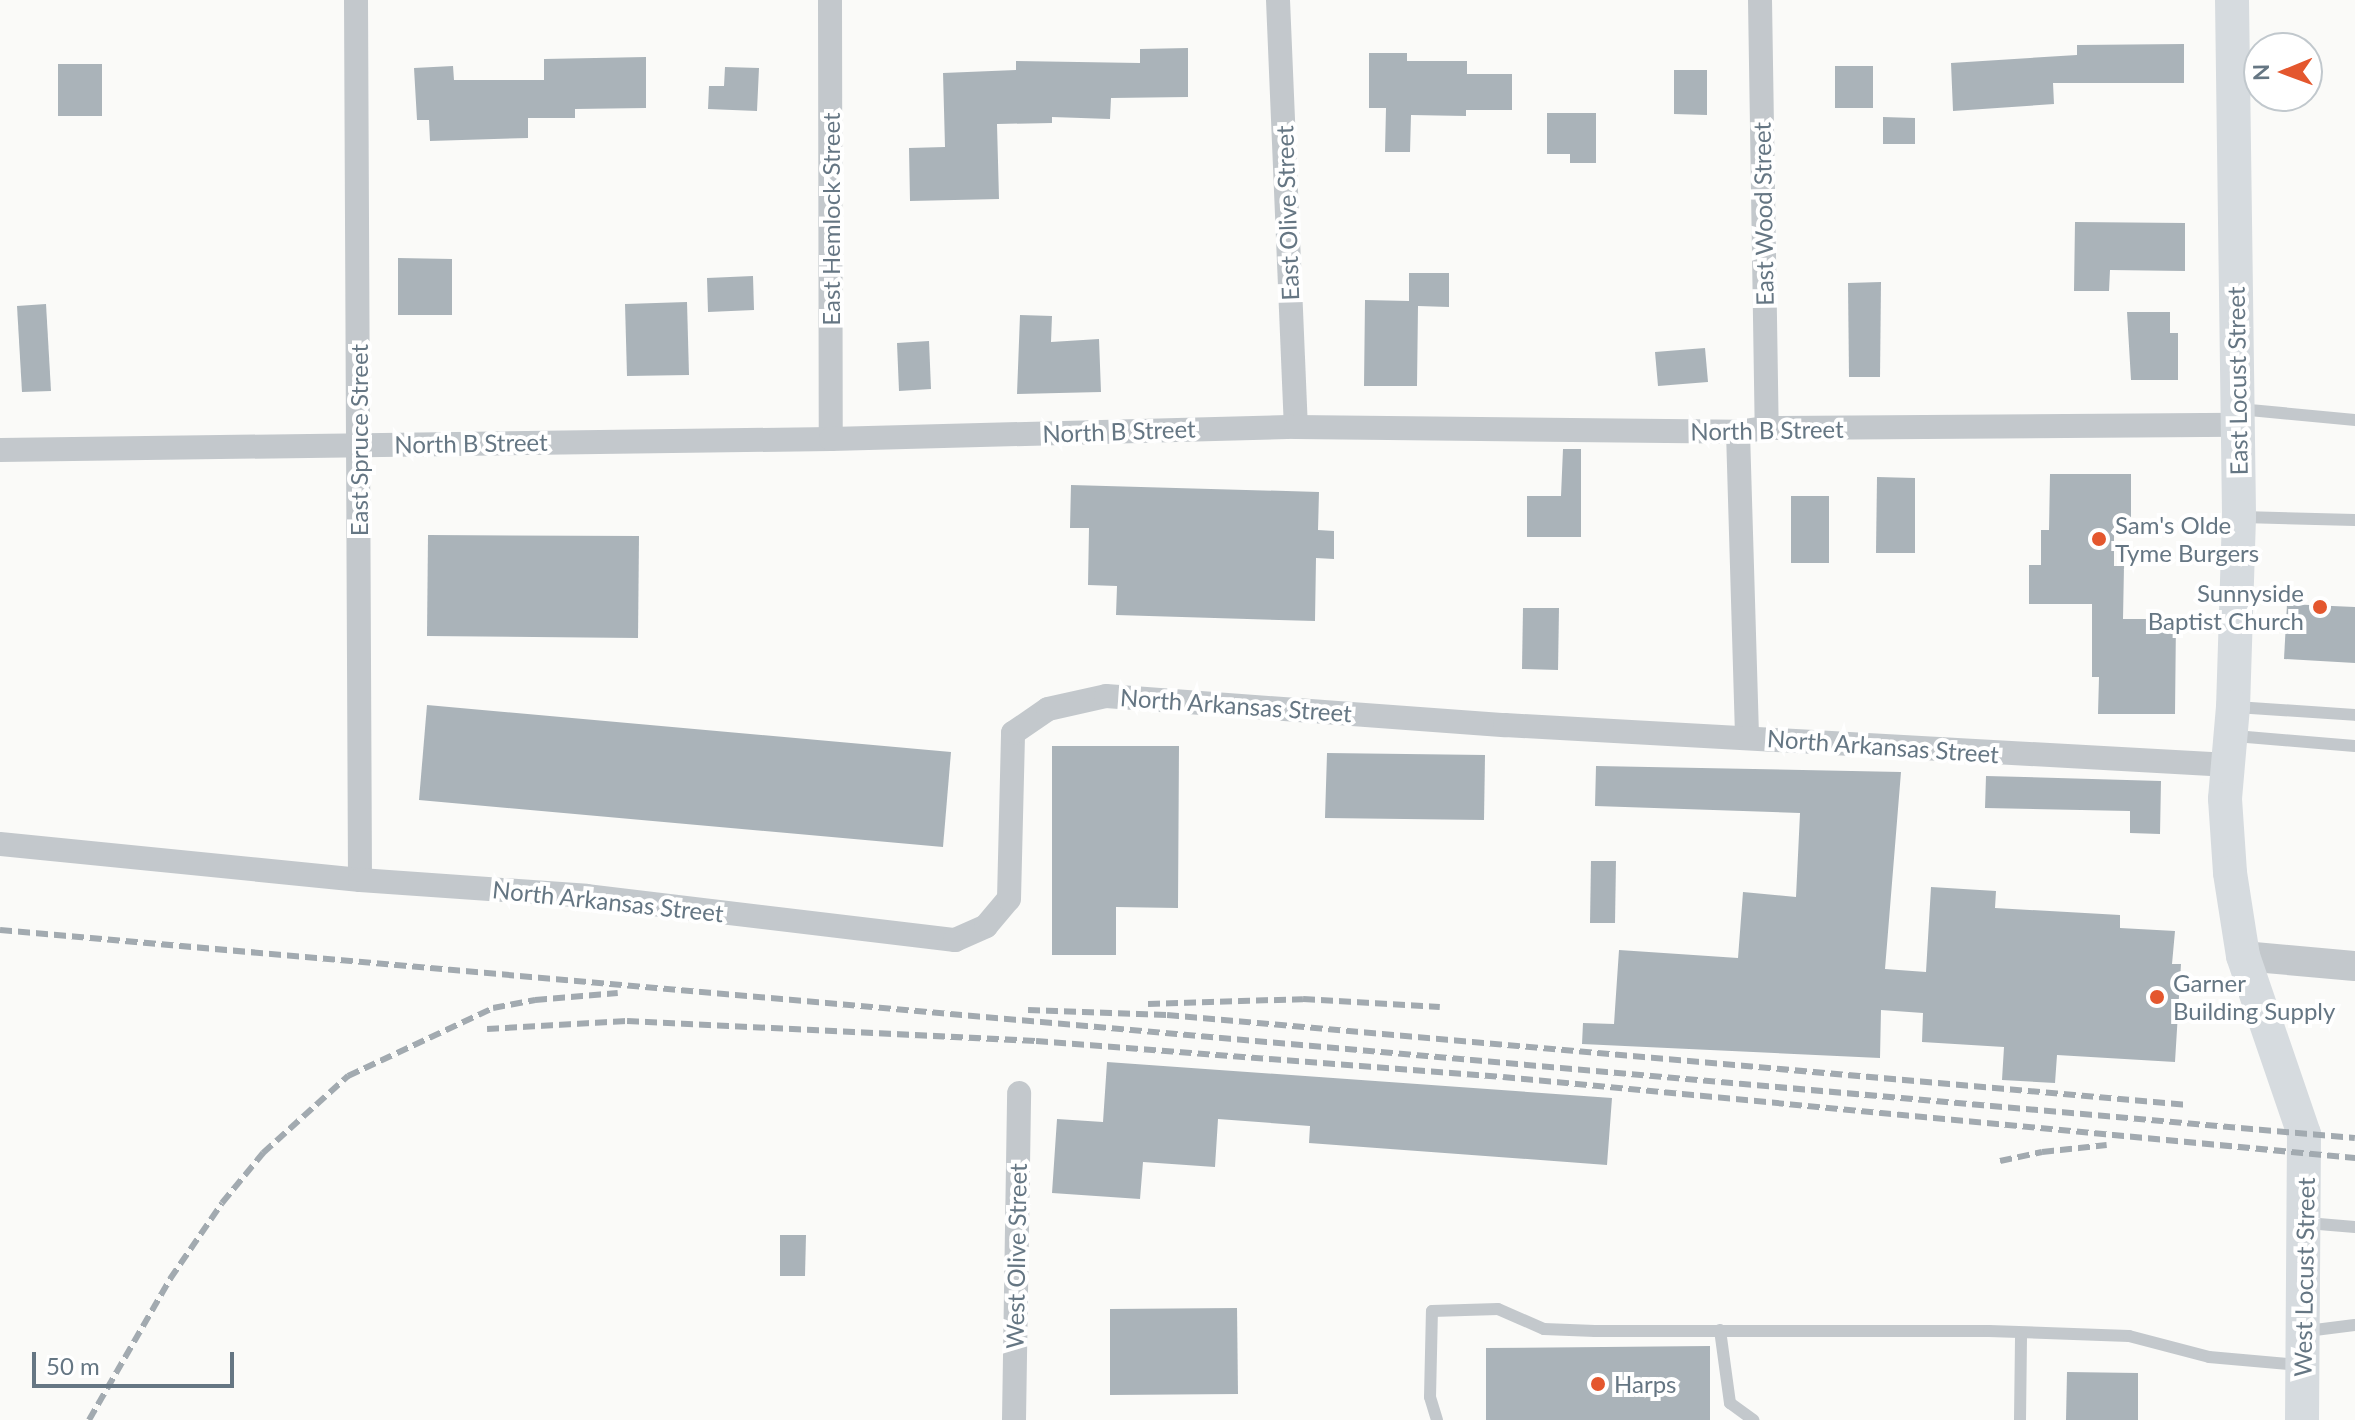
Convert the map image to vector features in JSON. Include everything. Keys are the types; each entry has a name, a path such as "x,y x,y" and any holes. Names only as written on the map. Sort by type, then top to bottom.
{"main road":[{"name":"East Locust Street","path":"2232,0 2239,517 2231,736 2225,799 2230,873 2243,956 2304,1134"},
{"name":"West Locust Street","path":"2302,1420 2304,1134"}],"street":[{"name":"East Spruce Street","path":"356,0 360,880"},
{"name":"East Hemlock Street","path":"830,0 831,439"},
{"name":"East Olive Street","path":"1278,0 1296,427"},
{"name":"East Wood Street","path":"1760,0 1767,428"},
{"name":"North B Street","path":"0,450 831,439 1296,427 1738,432 1767,428 2238,417"},
{"path":"1738,432 1747,737"},
{"name":"North Arkansas Street","path":"0,844 360,880 586,896 955,940 986,926 1009,899 1013,733 1048,709 1106,696 1505,725 1747,737 1991,754 2231,736"},
{"path":"2243,956 2355,966"},
{"name":"West Olive Street","path":"1014,1420 1019,1093"}],"lane":[{"path":"2238,417 2355,420"},
{"path":"2239,517 2355,520"},
{"path":"2231,736 2355,715"},
{"path":"2231,736 2355,746"},
{"path":"2304,1223 2355,1227"},
{"path":"1437,1420 1430,1397 1432,1311 1498,1309 1544,1329 1595,1331 2129,1336 2209,1357 2303,1365"},
{"path":"2304,1331 2355,1325"},
{"path":"1720,1330 1730,1403 1753,1420"},
{"path":"2020,1420 2021,1334"}],"building":[{"path":"2184,44 2184,83 2053,83 2054,104 1953,111 1951,63 2077,55 2077,45"},
{"path":"1188,48 1188,97 1111,98 1110,119 1052,117 1052,123 997,124 999,199 910,201 909,148 945,147 943,73 1016,70 1016,61 1140,63 1140,49"},
{"path":"1369,53 1407,53 1407,61 1467,61 1467,74 1512,74 1512,110 1466,110 1466,116 1411,115 1410,152 1385,152 1386,108 1369,108"},
{"path":"646,57 646,108 575,109 575,118 528,118 528,138 430,141 429,120 417,120 414,68 453,66 454,80 544,80 544,59"},
{"path":"58,64 102,64 102,116 58,116"},
{"path":"1835,66 1873,66 1873,108 1835,108"},
{"path":"725,67 759,68 757,111 708,109 709,86 724,86"},
{"path":"1674,70 1707,70 1707,115 1674,114"},
{"path":"1547,113 1596,113 1596,163 1570,163 1570,154 1547,154"},
{"path":"1883,117 1915,118 1915,144 1883,144"},
{"path":"2075,222 2185,223 2185,271 2110,270 2109,291 2074,291"},
{"path":"398,258 452,259 452,315 398,315"},
{"path":"1409,273 1449,273 1449,307 1418,306 1417,386 1364,386 1365,300 1409,301"},
{"path":"753,276 754,310 708,312 707,278"},
{"path":"1881,282 1880,377 1849,377 1848,283"},
{"path":"687,302 689,375 627,376 625,304"},
{"path":"46,304 51,391 22,392 17,306"},
{"path":"2127,312 2170,312 2170,333 2178,333 2178,380 2131,380"},
{"path":"1020,315 1052,316 1051,342 1099,339 1101,392 1017,394"},
{"path":"929,341 931,389 899,391 897,343"},
{"path":"1705,348 1708,382 1658,386 1655,352"},
{"path":"1563,449 1581,449 1581,537 1527,537 1527,496 1561,496"},
{"path":"2050,474 2131,474 2131,525 2114,525 2114,566 2124,566 2123,619 2176,619 2175,714 2098,714 2099,677 2092,677 2092,604 2029,604 2029,565 2041,565 2041,530 2049,530"},
{"path":"1877,477 1915,478 1915,553 1876,553"},
{"path":"1071,485 1319,492 1318,530 1334,531 1334,559 1316,558 1315,621 1116,615 1117,586 1088,585 1089,528 1070,528"},
{"path":"1791,496 1829,496 1829,563 1791,563"},
{"path":"428,535 639,536 638,638 427,636"},
{"path":"2287,604 2355,607 2355,663 2284,659"},
{"path":"1523,608 1559,608 1558,670 1522,669"},
{"path":"427,705 951,752 943,847 419,800"},
{"path":"1052,746 1179,746 1178,908 1116,907 1116,955 1052,955"},
{"path":"1327,753 1485,755 1484,820 1325,818"},
{"path":"1596,766 1901,772 1885,969 1926,972 1931,887 1996,891 1995,908 2120,915 2120,928 2175,931 2172,964 2181,964 2175,1062 2057,1055 2055,1083 2002,1080 2004,1047 1922,1042 1923,1013 1881,1010 1880,1058 1582,1044 1583,1023 1614,1024 1619,950 1738,958 1743,892 1796,897 1800,813 1595,806"},
{"path":"1986,776 2161,781 2160,834 2130,833 2130,811 1985,808"},
{"path":"1591,861 1616,861 1615,923 1590,923"},
{"path":"1107,1062 1612,1098 1607,1165 1309,1143 1310,1126 1218,1119 1215,1167 1143,1162 1140,1199 1052,1193 1057,1119 1103,1122"},
{"path":"780,1235 806,1235 805,1276 780,1276"},
{"path":"1237,1308 1238,1394 1110,1395 1110,1309"},
{"name":"Harps","path":"1710,1346 1710,1420 1486,1420 1486,1348"},
{"path":"2067,1372 2138,1373 2138,1420 2066,1420"}],"railway":[{"path":"0,930 2355,1138"},
{"path":"89,1420 170,1279 222,1203 263,1153 348,1076 493,1008 535,1000 618,993"},
{"path":"1148,1004 1303,999 1440,1007"},
{"path":"1028,1010 1167,1015 2188,1105"},
{"path":"487,1029 627,1021 1036,1041 1503,1077 2355,1158"},
{"path":"2000,1161 2042,1152 2107,1145"}],"place":[{"name":"Sam's Olde Tyme Burgers","path":"2099,539"},
{"name":"Sunnyside Baptist Church","path":"2320,607"},
{"name":"Garner Building Supply","path":"2157,997"},
{"name":"Harps","path":"1598,1384"}]}
